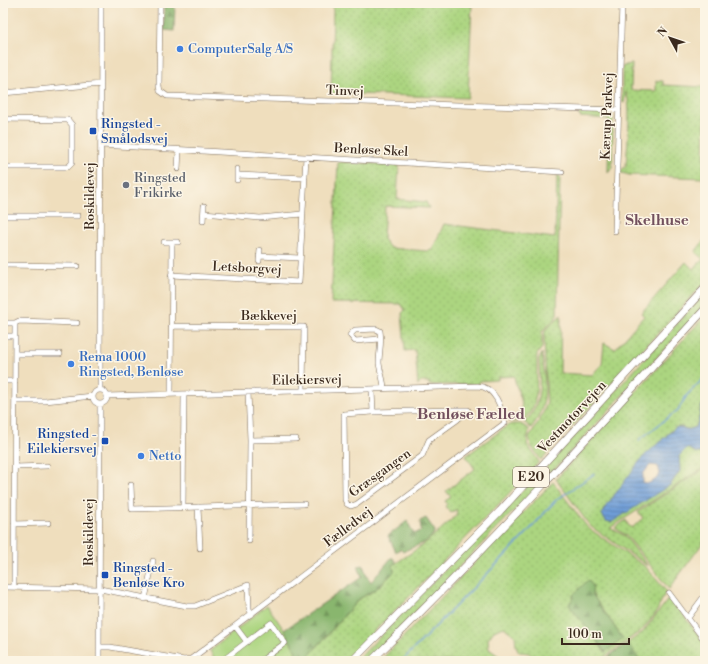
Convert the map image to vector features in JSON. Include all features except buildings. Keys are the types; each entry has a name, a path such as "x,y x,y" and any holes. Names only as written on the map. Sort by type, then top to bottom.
{"highway":[{"name":"Vestmotorvejen","path":"351,661 517,493 705,288"},
{"name":"Vestmotorvejen","path":"371,661 416,617 594,432 705,309"},
{"path":"378,661 406,632 416,617"}],"street":[{"name":"Roskildevej","path":"100,389 102,3"},
{"name":"Tinvej","path":"160,3 159,86 160,91 167,96 619,110"},
{"name":"Kærup Parkvej","path":"615,231 622,3"},
{"path":"3,93 101,84"},
{"path":"3,119 68,120 72,125 72,163 68,167 3,167"},
{"name":"Benløse Skel","path":"101,145 562,172"},
{"path":"178,169 179,150"},
{"name":"Letsborgvej","path":"171,275 299,282 306,157"},
{"path":"237,175 304,178"},
{"path":"203,221 204,206"},
{"path":"204,214 260,218 302,214"},
{"path":"3,216 78,216"},
{"path":"164,242 178,242"},
{"path":"171,394 172,242"},
{"name":"Letsborgvej","path":"259,256 300,258"},
{"path":"3,265 77,266"},
{"path":"3,323 77,323"},
{"path":"14,587 15,323"},
{"name":"Bækkevej","path":"171,326 304,327 304,390"},
{"path":"380,339 354,341 350,335 355,330 376,329 380,332 380,339 379,364 384,389"},
{"path":"3,336 15,336"},
{"path":"15,354 60,354"},
{"path":"3,381 15,381"},
{"name":"Eilekiersvej","path":"107,396 484,386 494,394 498,403"},
{"path":"100,389 105,391 107,396 105,402 100,404 94,401 93,396 95,391 100,389"},
{"path":"372,390 373,412"},
{"path":"248,392 250,440 249,541"},
{"path":"183,507 184,394"},
{"path":"15,401 45,401 93,396"},
{"name":"Fælledvej","path":"187,661 501,428 505,423 498,403"},
{"name":"Roskildevej","path":"99,661 100,404"},
{"path":"453,410 456,420"},
{"name":"Græsgangen","path":"453,410 468,410 429,440 422,456 357,504 351,506 346,504 344,414 453,410"},
{"path":"250,440 296,439"},
{"path":"15,467 47,466"},
{"path":"131,485 132,509 304,504"},
{"path":"198,507 200,548"},
{"path":"14,524 48,523"},
{"path":"145,599 153,561"},
{"path":"3,587 100,589 145,599 195,606 248,585 249,609 252,614"},
{"path":"669,593 705,641"},
{"path":"688,618 705,595"},
{"path":"222,661 271,624 285,642 261,661"},
{"path":"235,626 247,642"},
{"path":"99,647 110,647 187,661"}],"green space":[{"path":"164,3 175,3 174,31 164,30"},
{"path":"331,3 472,3 468,98 331,93 333,10"},
{"path":"632,64 631,90 656,91 656,81 663,81 663,85 705,87 704,178 629,175 619,172 626,166 629,128 629,107 626,92 624,103 622,102 622,67"},
{"path":"580,112 606,112 613,117 612,167 608,172 609,120 580,117 580,115 578,115"},
{"path":"338,163 399,165 397,199 426,202 429,208 385,206 383,239 390,248 427,251 432,250 444,224 555,238 557,176 560,176 557,314 555,319 542,331 542,348 537,354 535,399 533,408 529,415 518,421 508,421 516,416 522,407 522,402 514,376 498,377 498,380 480,381 479,384 429,385 429,382 420,382 418,386 415,350 405,351 402,313 405,310 401,304 331,303"},
{"path":"705,239 705,282 541,460 531,446 529,437 542,416 547,402 544,339 545,330 561,315 560,373 592,375 602,364 604,343 615,349 644,316 641,313 686,262 693,269 703,259 695,252"},
{"path":"705,293 705,305 551,473 546,467"},
{"path":"705,316 705,401 702,404 698,422 691,429 678,427 669,433 639,464 604,509 602,514 670,485 680,471 679,456 687,448 697,453 705,453 705,466 699,471 610,528 625,536 648,566 590,526 556,479"},
{"path":"542,353 545,383 544,401 537,419 531,428 524,422 534,410 537,402 540,377 539,360"},
{"path":"521,424 529,429 527,444 539,462 411,595 344,661 300,661 306,659 359,599 376,589 394,572 393,565 423,545 456,516 457,509 451,513 445,506 447,504 445,501 451,497 446,491 475,469 466,456 507,426"},
{"path":"705,468 705,540 669,589 627,536 615,528 626,520 628,525 632,528 643,518 638,512"},
{"path":"544,469 549,475 367,661 356,661"},
{"path":"553,482 588,528 646,567 666,591 656,613 643,629 599,661 536,661 529,653 519,652 516,646 515,636 504,627 494,631 488,639 489,649 499,656 500,661 380,661","holes":["588,580 592,594 623,639 569,605 574,598 573,595"]},
{"path":"426,518 435,531 432,536 425,542 403,552 400,549 396,552 388,536 407,521 414,534 421,531 420,521"},
{"path":"392,557 396,562 393,565 394,572 376,589 359,599 306,659 300,661 297,658 294,661 285,661 296,652 284,630 362,577 358,566 363,565 371,582"},
{"path":"588,580 593,586 592,594 623,639 605,652 569,605 573,595"},
{"path":"670,597 705,644 705,661 602,661 643,632"},
{"path":"267,605 284,630 296,652 285,661 216,661 210,651"},
{"path":"628,643 640,661 612,661 609,656"}],"water":[{"path":"705,401 705,453 697,453 687,448 679,456 680,471 670,485 612,522 605,521 602,514 604,509 642,458 675,428 679,427 691,429 695,427 699,420","holes":["650,465 658,466 660,474 655,480 647,484 643,483 643,474"]}],"waterway":[{"path":"639,440 678,410 687,395 705,377"},
{"path":"402,661 526,534 555,501 594,474"}],"place":[{"name":"ComputerSalg A/S","path":"180,49"},
{"name":"Ringsted - Smålodsvej","path":"93,131"},
{"name":"Ringsted Frikirke","path":"126,185"},
{"name":"Rema 1000 Ringsted, Benløse","path":"71,364"},
{"name":"Ringsted - Eilekiersvej","path":"105,441"},
{"name":"Netto","path":"141,456"},
{"name":"Ringsted - Benløse Kro","path":"105,575"}],"district":[{"name":"Skelhuse","path":"657,220"},
{"name":"Benløse Fælled","path":"471,414"}]}
